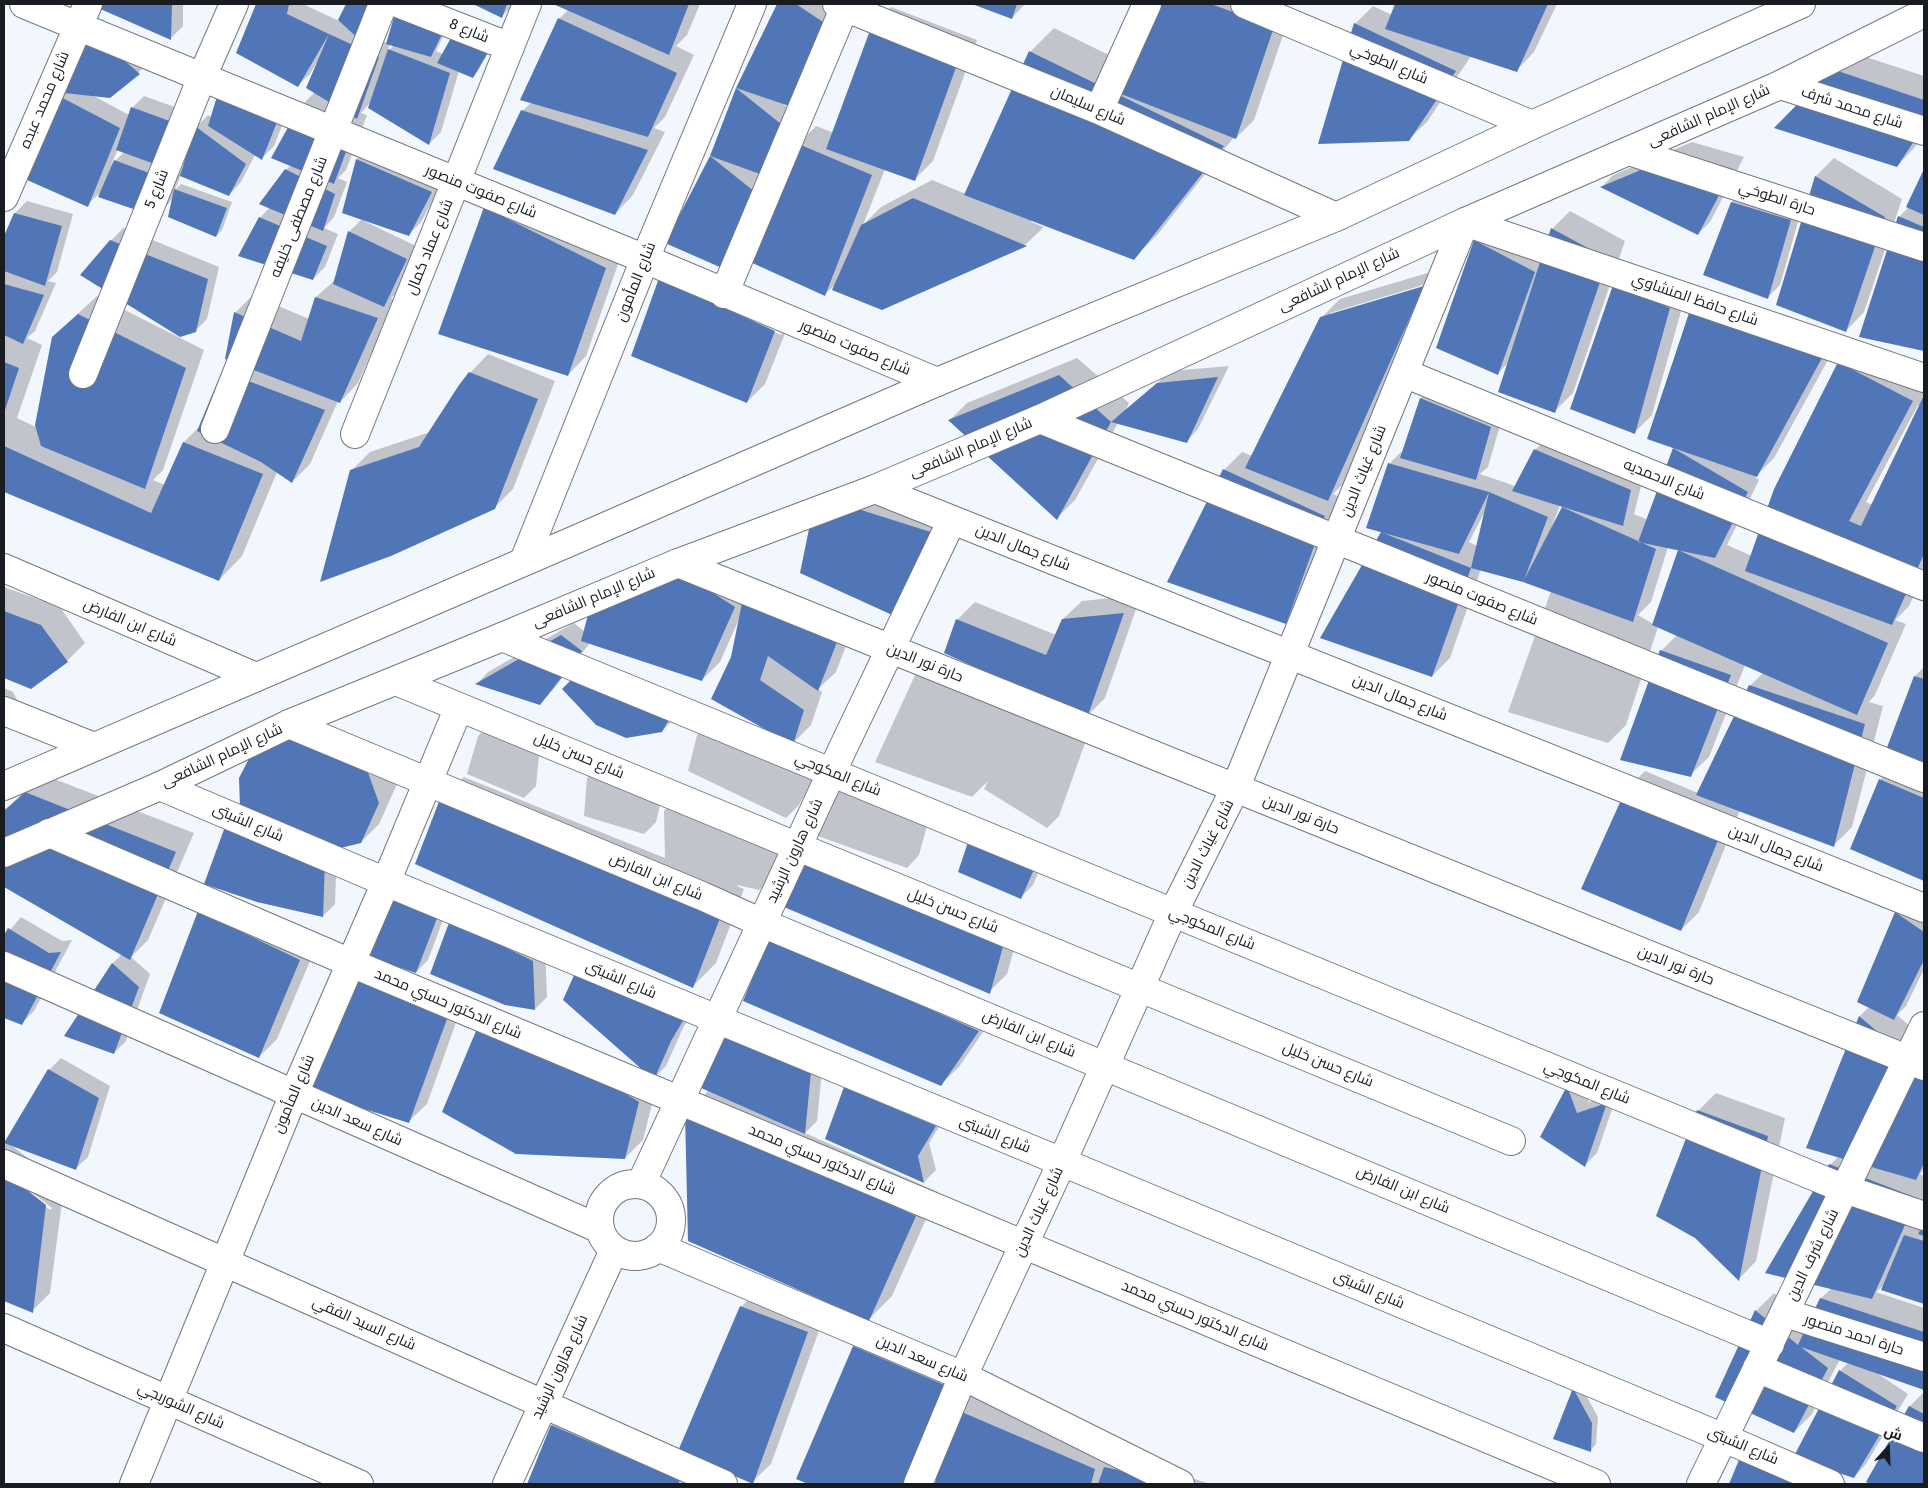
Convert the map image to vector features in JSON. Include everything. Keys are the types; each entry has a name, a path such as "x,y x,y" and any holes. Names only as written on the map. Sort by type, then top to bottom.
{"street":[{"name":"شارع صفوت منصور","path":"24,4 83,14 202,77 645,259 936,382"},
{"name":"شارع 5","path":"83,374 202,77 234,4"},
{"name":"شارع مصطفى خليفه","path":"214,430 384,4"},
{"name":"شارع 8","path":"400,4 510,47"},
{"name":"شارع عماد كمال","path":"355,434 527,4"},
{"name":"شارع المأمون","path":"524,561 645,259 752,4"},
{"path":"1098,110 1147,4"},
{"name":"شارع الطوخي","path":"1245,4 1532,125"},
{"path":"4,786 936,382 1336,216 1801,4"},
{"path":"724,294 843,5"},
{"name":"شارع سليمان","path":"843,5 1098,110 1336,216"},
{"name":"شارع الإمام الشافعى","path":"4,853 160,786 289,724 678,563 875,489 1040,419 1465,222 1780,85 1924,13"},
{"name":"شارع محمد عبده","path":"4,197 83,14"},
{"name":"شارع محمد شرف","path":"1780,85 1924,131"},
{"name":"حارة الطوخي","path":"1629,151 1924,247"},
{"name":"شارع غياث الدين","path":"918,1484 963,1376 1062,1162 1173,913 1235,789 1465,222"},
{"name":"شارع حافظ المنشاوي","path":"1465,222 1924,378"},
{"name":"شارع الاحمديه","path":"1404,373 1924,586"},
{"name":"شارع صفوت منصور","path":"1040,419 1924,778"},
{"name":"شارع جمال الدين","path":"875,489 1924,908"},
{"name":"شارع هارون الرشيد","path":"641,1184 832,772 952,520"},
{"name":"حارة نور الدين","path":"678,563 1916,1063"},
{"name":"شارع ابن الفارض","path":"4,568 256,677"},
{"name":"شارع المكوجي","path":"502,637 1845,1189 1924,1216"},
{"name":"شارع حسن خليل","path":"396,681 1511,1141"},
{"name":"شارع المأمون","path":"134,1484 294,1094 386,882 459,706"},
{"path":"4,711 94,747"},
{"name":"شارع ابن الفارض","path":"289,724 1770,1344"},
{"name":"شارع الشبتى","path":"160,786 717,1020 1724,1438 1830,1484"},
{"name":"شارع الدكتور حسني محمد","path":"49,833 351,963 1596,1484"},
{"name":"شارع سعد الدين","path":"4,966 294,1094 607,1239"},
{"name":"شارع شرف الدين","path":"1701,1484 1845,1189 1916,1063 1924,1026"},
{"name":"شارع السيد الفقي","path":"4,1164 723,1484"},
{"path":"641,1184 654,1190 665,1200 670,1213 671,1228 665,1241 658,1247 641,1256 627,1255 607,1239 599,1215 604,1201 614,1191 626,1185 641,1184"},
{"name":"شارع هارون الرشيد","path":"507,1484 542,1404 607,1239"},
{"name":"شارع سعد الدين","path":"658,1247 963,1376 1180,1484"},
{"name":"حارة احمد منصور","path":"1785,1313 1924,1357"},
{"name":"شارع الشوربجي","path":"4,1328 359,1484"},
{"path":"1758,1368 1924,1438"}],"building":[{"path":"89,4 172,4 171,40"},
{"path":"256,4 289,4 287,14 329,34 298,87 236,53"},
{"path":"346,4 374,4 363,43 338,20"},
{"path":"473,4 507,4 502,18"},
{"path":"553,4 689,4 669,55"},
{"path":"777,4 796,4 826,24 801,110 736,88"},
{"path":"972,4 1017,4 1012,19"},
{"path":"1153,4 1211,4 1274,27 1236,139 1116,92"},
{"path":"1395,4 1548,4 1517,72 1385,29"},
{"path":"396,10 444,30 431,57 386,44"},
{"path":"558,18 677,73 648,137 520,100"},
{"path":"1354,23 1456,71 1409,141 1318,144"},
{"path":"872,25 959,59 915,181 826,149"},
{"path":"457,27 491,47 473,78 437,63"},
{"path":"89,30 140,74 110,98 64,93"},
{"path":"329,34 379,57 357,119 306,88"},
{"path":"388,49 450,73 429,145 368,108"},
{"path":"1029,51 1224,146 1134,260 964,195"},
{"path":"1832,69 1924,100 1924,126 1897,167 1774,128"},
{"path":"736,88 781,124 760,174 710,156"},
{"path":"218,93 279,117 262,160 208,126"},
{"path":"55,94 120,128 88,207 18,176"},
{"path":"301,104 355,128 334,184 271,158"},
{"path":"131,107 189,128 174,171 116,150"},
{"path":"521,110 648,150 615,215 493,169"},
{"path":"195,126 246,164 229,196 180,176"},
{"path":"796,143 872,175 825,296 748,261"},
{"path":"1679,154 1733,169 1698,235 1600,187"},
{"path":"710,156 755,192 722,268 665,243"},
{"path":"356,159 432,192 409,236 342,213"},
{"path":"114,160 171,181 157,217 98,197"},
{"path":"285,169 335,194 323,231 259,204"},
{"path":"1924,169 1924,215 1906,207"},
{"path":"1815,176 1885,217 1846,332 1776,305"},
{"path":"174,189 227,208 216,237 168,217"},
{"path":"913,198 1027,246 882,310 832,290 861,225"},
{"path":"1731,202 1791,220 1768,299 1703,275"},
{"path":"484,207 606,268 568,376 438,334"},
{"path":"14,213 62,226 45,286 4,271 4,236"},
{"path":"1898,216 1924,227 1924,351 1859,337"},
{"path":"259,217 327,246 313,280 238,256"},
{"path":"1551,228 1608,259 1555,413 1498,392"},
{"path":"348,231 407,259 384,307 333,284"},
{"path":"110,240 208,279 196,332 180,337 80,275"},
{"path":"1474,240 1535,272 1498,375 1436,348"},
{"path":"659,278 775,331 747,403 631,356"},
{"path":"4,284 44,295 23,344 4,335"},
{"path":"1613,285 1670,308 1635,434 1570,409"},
{"path":"1424,286 1328,501 1245,468 1320,317"},
{"path":"315,297 378,318 340,403 225,359 234,312 301,341"},
{"path":"1689,313 1822,358 1757,477 1647,439"},
{"path":"78,314 186,368 145,489 41,446 35,425 52,337"},
{"path":"4,362 19,368 4,413"},
{"path":"1838,362 1913,401 1849,521 1861,526 1924,395 1924,554 1892,625 1745,571 1774,489"},
{"path":"222,371 325,410 292,483 261,462 197,431"},
{"path":"469,372 538,399 495,509 391,556 320,582 350,470 419,447"},
{"path":"1059,375 1111,422 1057,520 948,420"},
{"path":"1218,377 1187,443 1111,422 1157,383"},
{"path":"1420,398 1491,427 1476,480 1400,458"},
{"path":"183,442 263,474 219,581 4,492 4,446 151,513"},
{"path":"1673,448 1748,492 1715,558 1638,542"},
{"path":"1534,449 1631,490 1623,526 1512,491"},
{"path":"1388,463 1489,492 1459,554 1366,528"},
{"path":"1223,469 1325,516 1286,624 1167,582"},
{"path":"1489,492 1548,517 1524,580 1562,507 1656,549 1633,622 1523,582 1471,568"},
{"path":"858,509 937,534 901,619 800,573 809,529"},
{"path":"1381,532 1471,568 1432,677 1320,638"},
{"path":"1678,550 1888,643 1857,715 1652,625"},
{"path":"680,572 735,607 702,681 581,641 589,611"},
{"path":"743,598 839,637 818,691 768,656 760,680 804,710 793,745 711,699 731,657"},
{"path":"4,611 41,625 68,662 31,689 4,678"},
{"path":"1124,613 1087,718 944,653 956,619 1046,655 1062,619"},
{"path":"561,635 582,651 540,705 475,684"},
{"path":"1660,650 1731,675 1691,777 1620,760"},
{"path":"577,674 671,716 662,732 626,738 596,725 562,689"},
{"path":"1914,676 1924,679 1924,764 1886,750"},
{"path":"1749,685 1865,724 1834,847 1696,795"},
{"path":"285,735 366,767 379,803 361,843 328,851 240,807 239,778 254,749"},
{"path":"1879,779 1924,798 1924,881 1850,849"},
{"path":"1626,789 1723,828 1681,931 1581,889"},
{"path":"25,792 176,852 130,960 4,887 4,811"},
{"path":"440,799 722,913 693,988 415,864"},
{"path":"226,824 325,862 323,917 257,902 204,884"},
{"path":"969,839 1035,867 1021,899 958,872"},
{"path":"805,859 1004,943 990,994 784,907"},
{"path":"388,893 439,913 416,973 363,955"},
{"path":"198,911 300,960 259,1058 159,1013"},
{"path":"1895,912 1924,932 1924,960 1894,1020 1857,1002"},
{"path":"450,920 533,961 535,1010 505,1005 430,974"},
{"path":"8,928 49,953 61,952 22,1025 4,1018 4,935"},
{"path":"769,938 979,1031 941,1086 743,1001"},
{"path":"112,963 139,987 114,1054 64,1036"},
{"path":"575,973 687,1014 671,1041 654,1080 563,1000"},
{"path":"355,979 447,1019 409,1123 310,1092"},
{"path":"1859,1016 1924,1071 1924,1163 1916,1180 1806,1148"},
{"path":"726,1030 811,1072 805,1134 699,1087"},
{"path":"476,1031 602,1079 639,1102 625,1159 516,1154 442,1112"},
{"path":"48,1069 99,1098 76,1170 4,1143"},
{"path":"1567,1086 1577,1113 1607,1103 1585,1167 1540,1137"},
{"path":"844,1087 936,1126 918,1156 924,1183 825,1139"},
{"path":"1697,1110 1768,1136 1739,1281 1695,1238 1656,1216"},
{"path":"685,1113 916,1216 869,1321 688,1241"},
{"path":"1829,1164 1917,1198 1872,1299 1765,1273"},
{"path":"4,1172 46,1205 33,1313 4,1301"},
{"path":"1924,1223 1924,1236 1918,1234"},
{"path":"1904,1235 1924,1241 1924,1304 1881,1290"},
{"path":"1820,1298 1924,1332 1924,1390 1801,1347 1828,1368 1794,1433 1715,1397 1755,1310 1798,1345"},
{"path":"740,1306 808,1332 753,1484 678,1451"},
{"path":"853,1346 949,1387 907,1484 808,1484 796,1479"},
{"path":"1839,1370 1897,1406 1854,1478 1793,1458"},
{"path":"1573,1388 1592,1423 1591,1452 1553,1439"},
{"path":"1909,1406 1924,1414 1924,1484 1871,1484 1866,1482"},
{"path":"950,1407 1095,1469 1091,1484 935,1484"},
{"path":"551,1425 680,1480 678,1484 527,1484"},
{"path":"1741,1455 1809,1484 1729,1484"},
{"path":"1104,1467 1172,1481 1170,1484 1098,1484"}]}
